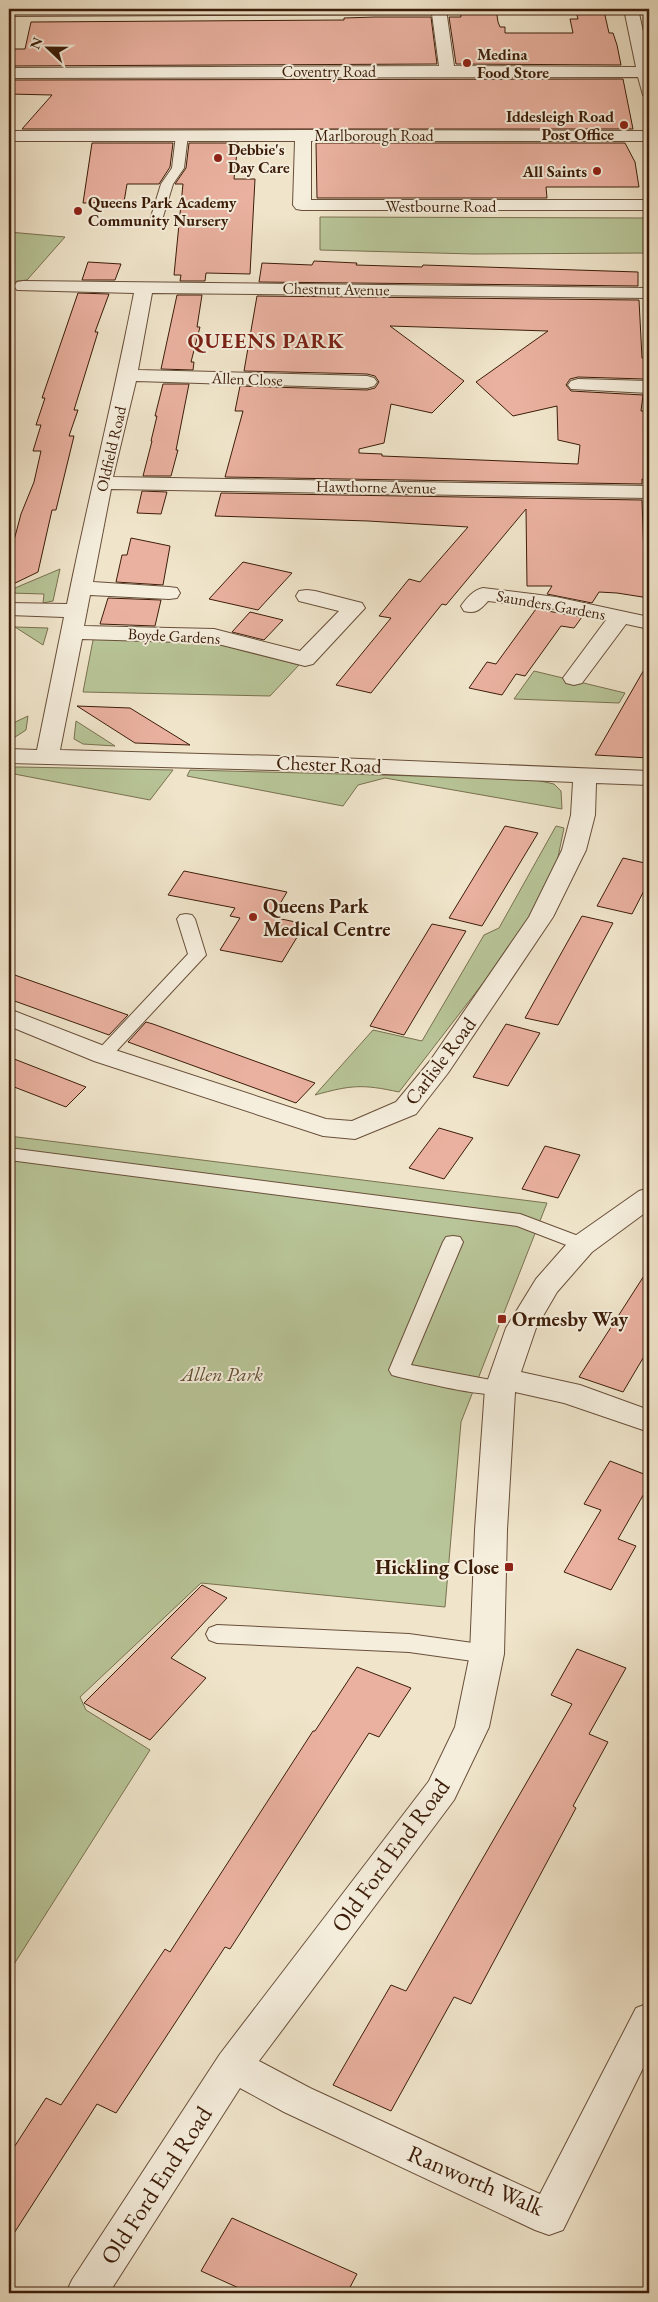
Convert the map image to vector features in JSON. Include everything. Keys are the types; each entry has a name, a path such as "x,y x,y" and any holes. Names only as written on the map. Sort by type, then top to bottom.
{"street":[{"path":"9,12 438,9 447,71"},
{"path":"649,9 631,9 647,72 649,92"},
{"name":"Coventry Road","path":"9,73 647,72"},
{"name":"Westbourne Road","path":"304,135 302,205 649,205"},
{"name":"Marlborough Road","path":"9,136 649,136"},
{"name":"Chestnut Avenue","path":"23,286 649,293"},
{"name":"Oldfield Road","path":"47,756 102,483 128,375 144,287"},
{"name":"Allen Close","path":"128,375 367,382"},
{"path":"578,385 649,386"},
{"name":"Hawthorne Avenue","path":"102,483 649,492"},
{"path":"81,588 169,593"},
{"name":"Boyde Gardens","path":"71,632 214,636 305,660 354,608 308,596"},
{"name":"Saunders Gardens","path":"477,600 556,603 649,623"},
{"path":"9,609 76,610"},
{"name":"Saunders Gardens","path":"574,678 620,618"},
{"name":"Chester Road","path":"9,756 585,774 649,778"},
{"name":"Carlisle Road","path":"9,1017 103,1055 323,1127 355,1130 406,1108 450,1052 542,916 574,850 583,815 585,774"},
{"name":"Old Ford End Road","path":"86,2293 233,2066 442,1790 472,1727 487,1654 491,1530 502,1384 521,1328 546,1286 582,1244 649,1197"},
{"path":"502,1384 569,1393 649,1421"},
{"name":"Ranworth Walk","path":"233,2066 297,2100 549,2217 649,2019"}],"lane":[{"path":"156,220 167,184 178,168 182,135"},
{"path":"103,1055 197,955 186,919"},
{"path":"9,1154 520,1220 582,1244"},
{"path":"453,1242 399,1370 456,1382 502,1384"},
{"path":"217,1634 409,1643 487,1654"}],"green space":[{"path":"320,217 649,218 649,253 474,254 320,250"},
{"path":"9,232 65,237 27,280 9,282"},
{"path":"60,569 53,601 43,603 44,594 9,593 9,588 15,588"},
{"path":"15,627 48,628 43,645"},
{"path":"94,635 209,640 299,665 270,696 83,692"},
{"path":"534,671 625,693 619,703 514,699"},
{"path":"28,716 26,730 9,741 9,725"},
{"path":"76,721 115,746 83,744 74,739"},
{"path":"9,767 173,770 150,800 9,773"},
{"path":"190,770 531,779 554,784 561,791 562,809 385,778 358,785 343,806 187,776"},
{"path":"556,826 564,828 557,862 540,906 514,943 399,1092 357,1087 338,1089 315,1095 373,1030 422,1041 484,935 499,928"},
{"name":"Allen Park","path":"9,1136 547,1203 461,1422 445,1607 201,1583 80,1697 86,1710 150,1750 9,1972"}],"building":[{"path":"460,9 496,9 498,22 500,27 505,27 505,33 573,33 570,19 578,19 576,11 604,11 609,33 613,33 617,45 621,65 456,64 449,17 461,17"},
{"path":"431,17 437,64 9,66 9,49 25,49 31,22 344,20 344,18"},
{"path":"623,79 633,129 22,129 52,95 9,94 9,80"},
{"path":"92,143 173,143 170,167 159,184 127,184 124,202 83,203"},
{"path":"189,143 238,143 234,179 255,179 250,274 206,273 205,281 180,281 181,275 174,275 183,184 175,184 186,168"},
{"path":"316,143 625,143 635,162 639,187 546,187 547,198 317,198"},
{"path":"314,261 357,263 356,265 422,267 423,265 638,272 638,286 259,282 262,263 312,265"},
{"path":"88,262 121,264 115,280 82,280"},
{"path":"78,293 109,294 95,332 98,332 74,410 78,410 69,436 74,436 56,510 52,510 38,572 9,586 9,559 21,514 34,482 41,451 33,451 41,425 36,425 45,398 42,398"},
{"path":"177,295 202,295 197,327 200,327 191,362 194,362 193,370 161,369"},
{"path":"257,296 639,300 642,358 646,358 644,379 578,377 570,379 566,385 571,391 643,395 641,411 645,411 648,479 642,479 642,484 225,477 243,411 235,411 240,386 367,390 375,388 379,382 375,376 367,374 244,371","holes":["390,326 548,331 476,382 513,416 557,406 558,440 580,445 578,464 382,456 382,454 359,453 359,449 384,443 391,404 432,413 464,381"]},
{"path":"163,384 189,384 176,450 178,450 171,476 143,476 152,441 157,416 155,416"},
{"path":"142,491 167,492 161,514 137,513"},
{"path":"221,493 642,500 644,558 649,558 649,598 599,592 592,603 547,594 552,586 527,586 526,509 446,605 442,604 371,693 336,685 391,618 379,616 409,579 420,582 468,527 368,521 215,516"},
{"path":"131,538 170,546 163,585 116,582 122,555 127,555"},
{"path":"243,562 292,573 258,610 209,599"},
{"path":"108,598 161,600 155,626 100,624"},
{"path":"536,609 582,617 574,628 561,626 525,676 516,674 502,695 469,688 487,662 496,664"},
{"path":"250,612 283,620 264,640 232,632"},
{"path":"649,661 649,758 595,755"},
{"path":"77,706 130,708 190,745 135,743"},
{"path":"505,826 538,833 482,926 449,918"},
{"path":"623,858 649,864 649,881 632,914 597,906"},
{"name":"Queens Park Medical Centre","path":"184,871 287,892 272,917 305,924 282,962 220,950 240,918 230,916 235,908 168,895"},
{"path":"582,916 613,923 558,1025 525,1018"},
{"path":"432,924 466,931 404,1035 370,1026"},
{"path":"9,973 128,1015 109,1035 9,999"},
{"path":"146,1022 315,1083 296,1103 128,1042"},
{"path":"506,1024 540,1033 508,1086 473,1077"},
{"path":"9,1057 86,1087 66,1107 9,1085"},
{"path":"439,1128 473,1138 444,1179 409,1168"},
{"path":"545,1146 580,1155 558,1198 522,1189"},
{"path":"649,1268 649,1348 623,1392 579,1377"},
{"path":"610,1461 649,1476 649,1485 618,1539 636,1546 611,1590 564,1572 601,1510 584,1504"},
{"path":"202,1585 227,1598 171,1658 206,1678 150,1740 84,1703"},
{"path":"577,1649 626,1668 589,1734 608,1742 573,1806 576,1808 471,2004 454,1997 391,2111 333,2085 391,1985 406,1991 572,1704 551,1695"},
{"path":"357,1667 411,1688 379,1737 369,1733 230,1949 225,1947 116,2113 97,2104 9,2241 9,2155 46,2098 61,2105 165,1949 170,1952 313,1731 315,1731"},
{"path":"232,2218 357,2274 347,2293 250,2293 201,2271"}],"place":[{"name":"Medina Food Store","path":"467,63"},
{"name":"Iddesleigh Road Post Office","path":"624,125"},
{"name":"Debbie's Day Care","path":"218,158"},
{"name":"All Saints","path":"597,171"},
{"name":"Queens Park Academy Community Nursery","path":"78,211"},
{"name":"Queens Park Medical Centre","path":"253,917"},
{"name":"Ormesby Way","path":"502,1319"},
{"name":"Hickling Close","path":"509,1567"}],"district":[{"name":"QUEENS PARK","path":"266,340"}]}
